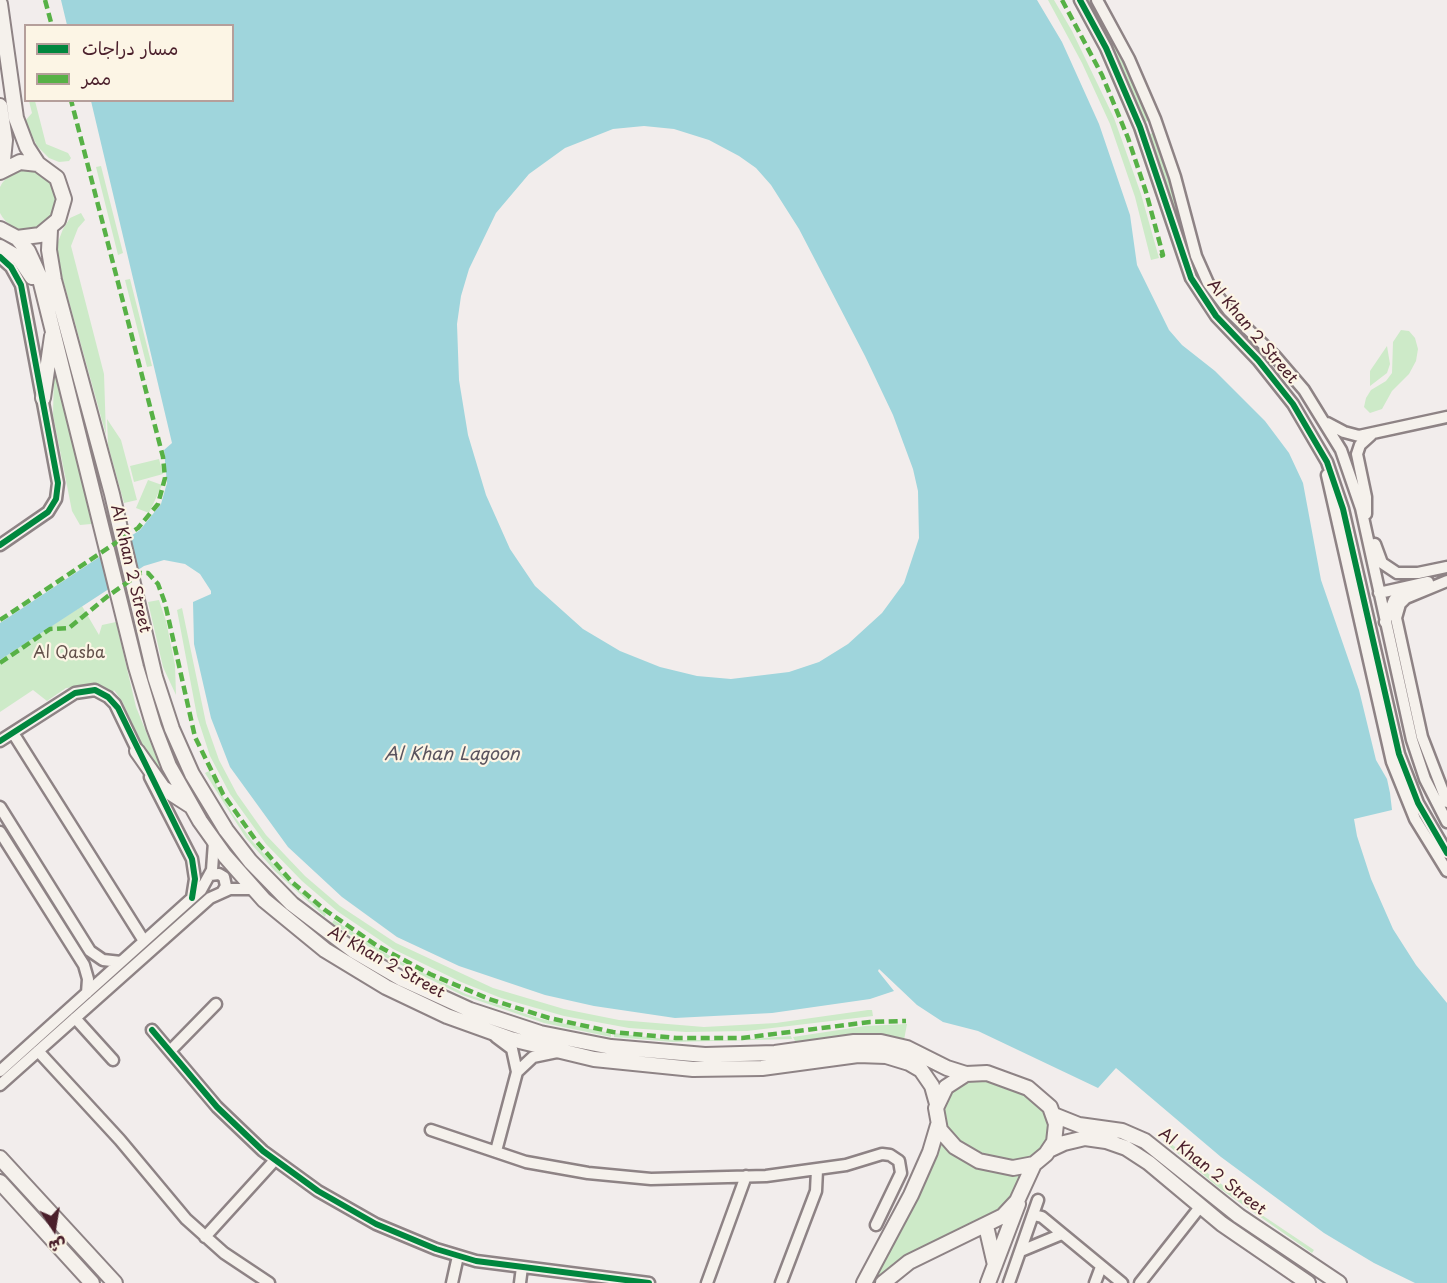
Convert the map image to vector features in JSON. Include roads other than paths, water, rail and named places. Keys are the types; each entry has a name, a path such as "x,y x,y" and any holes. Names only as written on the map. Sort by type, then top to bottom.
{"main road":[{"path":"0,12 16,118 27,147 38,164"},
{"path":"0,106 1,171 20,162 38,164 53,173 63,193 61,215 50,230 35,237 17,238 1,230"},
{"name":"Al Khan 2 Street","path":"50,230 49,250 54,280 112,494 163,703 182,754 202,794 250,861 292,904 339,941 386,971 447,1001 493,1018 588,1044 658,1053 728,1055 881,1042 907,1048 947,1068 966,1074"},
{"name":"Al Khan 2 Street","path":"17,238 36,266 154,727 169,766 191,806 214,842 253,890 292,925 341,960 421,1004 491,1033 557,1052 623,1064 693,1069 762,1068 858,1055 886,1056 909,1063 921,1070 932,1086 937,1104"},
{"path":"0,247 14,254 28,269 48,312"},
{"path":"43,398 53,328"},
{"path":"137,751 163,788 191,806"},
{"path":"864,1283 911,1195 930,1152 938,1125 937,1104 949,1083 966,1074 987,1073 1020,1084 1042,1098 1054,1115 1056,1136 1049,1150 1034,1164 1011,1209 986,1226 917,1257 901,1267 884,1283"},
{"name":"Al Khan 2 Street","path":"1054,1115 1079,1125 1122,1131 1145,1141 1239,1216 1339,1283"},
{"path":"938,1125 949,1142 979,1161 1013,1168 1034,1164"},
{"name":"Al Khan 2 Street","path":"1049,1150 1079,1139 1100,1139 1119,1145 1141,1157 1200,1207 1308,1283"},
{"path":"1,1156 115,1283"},
{"path":"0,1182 92,1283"},
{"path":"988,1283 995,1265 1014,1243 1022,1190"},
{"path":"986,1226 995,1265"}],"street":[{"name":"Al Khan 2 Street","path":"1080,0 1110,57 1140,127 1159,178 1186,267 1216,316 1264,367 1293,404 1327,462 1343,509 1394,737 1404,770 1426,819 1447,853"},
{"name":"Al Khan 2 Street","path":"1097,0 1129,59 1155,119 1175,177 1198,262 1221,302 1296,380 1327,423 1352,479 1412,740 1421,767 1447,822"},
{"path":"1178,245 1192,242"},
{"path":"0,545 43,517 56,499 58,483 14,254"},
{"path":"0,257 15,273 22,292"},
{"path":"1186,267 1198,262"},
{"path":"1327,423 1349,434 1372,435 1447,417"},
{"path":"1372,435 1360,444 1357,454 1366,496 1364,524 1374,540 1380,560 1390,570 1401,574 1447,567"},
{"path":"1327,462 1330,489 1383,728 1401,789 1423,834 1447,871"},
{"path":"1379,593 1447,579"},
{"path":"1447,579 1410,595 1398,609 1396,622 1410,678 1418,724 1447,802"},
{"path":"1385,622 1394,600 1409,586"},
{"path":"1395,667 1410,678"},
{"path":"0,741 75,693 95,690 104,694 115,704 192,859 195,879 192,898"},
{"path":"13,733 144,941"},
{"path":"1421,767 1435,774"},
{"path":"1401,789 1404,770"},
{"path":"0,807 90,951 97,957 121,962"},
{"path":"0,832 86,969 87,993"},
{"path":"0,1071 192,898 210,875 214,858 214,842"},
{"path":"210,875 216,873 224,877 226,886 223,891"},
{"path":"0,1085 210,898 223,891 253,890"},
{"path":"86,969 90,971 97,968 99,962 97,957"},
{"path":"170,1051 216,1004"},
{"path":"75,1018 113,1060"},
{"path":"152,1030 217,1107 275,1160 318,1191 366,1219 458,1256 522,1267 649,1283"},
{"path":"491,1033 512,1049 517,1072 496,1151"},
{"path":"38,1051 204,1237 269,1283"},
{"path":"517,1072 533,1057 557,1052"},
{"path":"431,1130 548,1167 620,1177 683,1179 817,1170 861,1162 882,1154 896,1158 902,1169 900,1178 876,1225"},
{"path":"204,1237 275,1160"},
{"path":"781,1283 816,1191 817,1170"},
{"path":"707,1283 746,1176"},
{"path":"1009,1283 1014,1243 1034,1215 1038,1200"},
{"path":"1140,1283 1200,1207"},
{"path":"1034,1215 1042,1217 1122,1283"},
{"path":"1014,1243 1062,1234"},
{"path":"452,1283 458,1256"},
{"path":"520,1283 522,1267"},
{"path":"1095,1283 1101,1267"}],"water":[{"name":"Al Khan Lagoon","path":"61,0 1037,0 1062,42 1099,124 1130,215 1137,265 1169,330 1182,345 1215,371 1265,421 1289,453 1303,483 1321,580 1359,690 1376,760 1387,779 1390,793 1392,810 1354,819 1357,836 1371,879 1393,929 1416,965 1447,1003 1447,1283 1415,1283 1374,1263 1324,1233 1221,1157 1116,1068 1098,1088 978,1031 943,1022 917,1005 879,969 878,971 894,991 870,999 772,1013 675,1018 594,1006 545,995 459,966 397,937 342,897 288,847 230,767 211,718 194,644 193,602 211,594 200,574 185,564 164,560 144,566 0,660 0,623 140,530 161,504 167,483 164,450 172,443 91,102 234,102 234,24 67,24","holes":["644,126 674,129 709,140 756,168 771,185 799,229 893,415 913,469 918,491 919,538 904,583 882,613 848,644 819,662 789,672 731,679 697,676 660,667 620,651 583,629 535,586 510,549 486,495 468,435 459,380 457,324 461,296 469,269 496,213 529,174 565,148 613,129"]}],"park label":[{"name":"Al Qasba","path":"69,654"}]}
